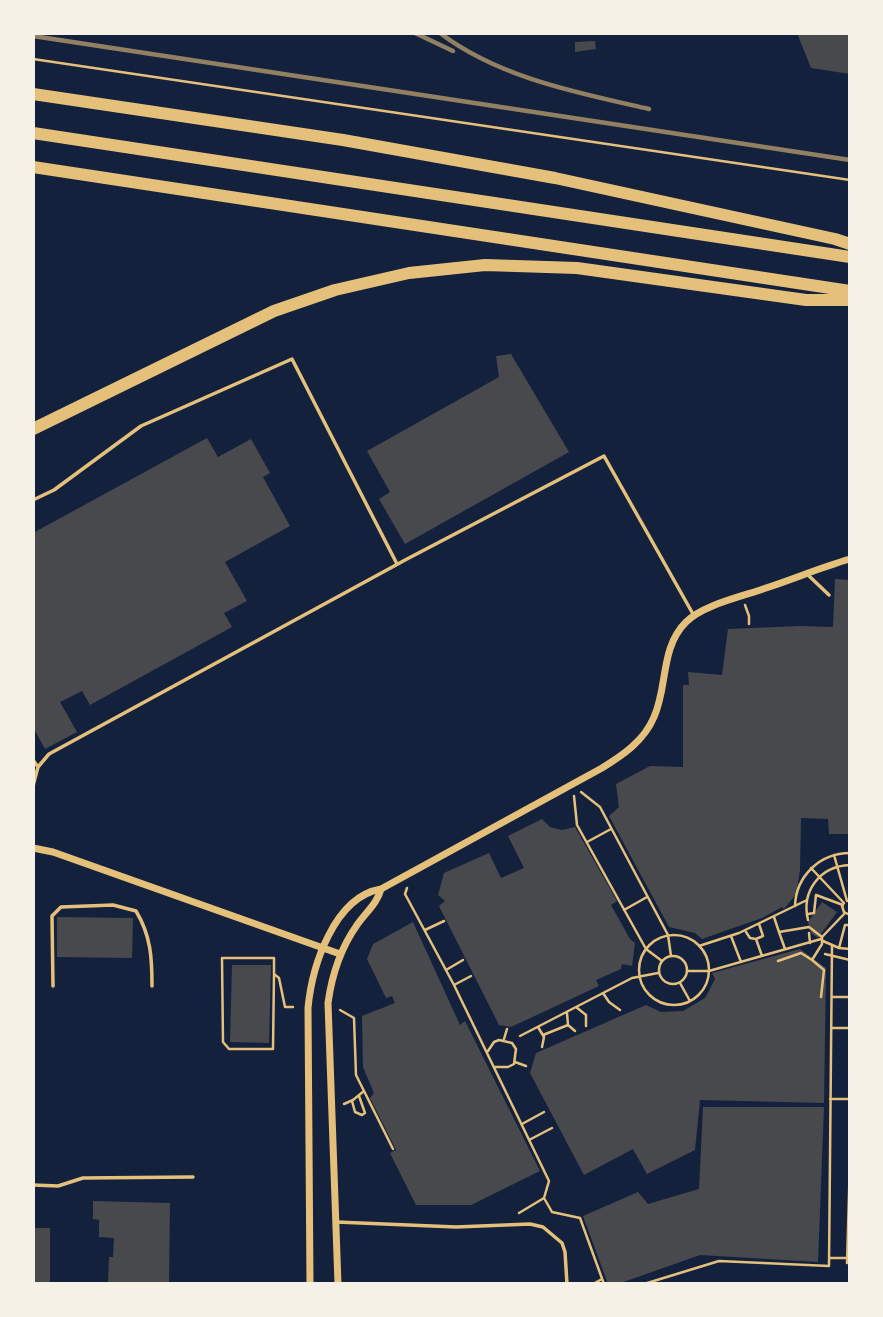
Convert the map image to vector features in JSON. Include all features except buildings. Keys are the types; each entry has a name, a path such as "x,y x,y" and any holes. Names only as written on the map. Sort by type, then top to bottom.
{"highway":[{"path":"33,94 344,140 529,173 648,197 850,244"},
{"path":"33,133 850,257"},
{"path":"33,167 850,291"},
{"path":"33,429 274,312 335,290 409,273 485,265 577,268 806,300 850,300"}],"street":[{"path":"310,1284 307,1008 313,976 331,930 352,905 370,891 382,889 602,768 634,746 657,710 674,637 694,616 850,559"},
{"path":"33,848 53,852 340,954"},
{"path":"338,1284 328,1003 332,976 340,954 359,922 379,900 382,889"}],"lane":[{"path":"33,500 54,490 141,426 292,359 397,564"},
{"path":"33,786 38,767 49,754 397,564 604,456 694,616"},
{"path":"807,574 829,594"},
{"path":"33,761 38,767"},
{"path":"53,986 52,916 61,907 113,905 136,911 146,928 152,953 152,986"},
{"path":"33,1185 58,1186 83,1178 193,1177"},
{"path":"334,1223 456,1227 530,1224 542,1227 562,1243 567,1284"}],"path":[{"path":"33,59 850,180"},
{"path":"745,605 749,624"},
{"path":"581,792 600,807 668,936 671,956"},
{"path":"574,796 576,821 587,842 646,949 662,961"},
{"path":"587,842 611,829"},
{"path":"795,906 800,884 811,868 823,859 850,853"},
{"path":"687,971 709,971 821,938 845,913 846,902 834,855"},
{"path":"808,920 807,900 812,886 819,877 838,867 850,865"},
{"path":"811,868 846,902"},
{"path":"409,884 405,894 454,985 549,1181 544,1198 519,1213"},
{"path":"807,915 814,913 816,895 846,902"},
{"path":"624,910 648,897"},
{"path":"699,946 731,936 807,900"},
{"path":"845,913 850,915"},
{"path":"774,917 785,950"},
{"path":"425,930 444,921"},
{"path":"745,930 750,938 763,936 759,923"},
{"path":"839,948 845,925 850,925"},
{"path":"779,932 809,927 832,946 850,949"},
{"path":"809,933 810,943"},
{"path":"668,936 683,936 699,946 707,957 709,971 704,988 690,1001 676,1005 664,1003 649,994 640,977 639,966 646,949 660,937 668,936"},
{"path":"731,936 741,962"},
{"path":"812,960 822,944 821,938"},
{"path":"756,939 762,957"},
{"path":"645,1284 719,1261 829,1266 832,946"},
{"path":"778,961 801,953 824,970 821,997"},
{"path":"825,954 850,960"},
{"path":"658,973 662,961 671,956"},
{"path":"671,956 684,962 687,971 680,983"},
{"path":"222,958 274,958 274,974 273,1049 229,1049 223,1042 222,958"},
{"path":"446,970 463,960"},
{"path":"520,1036 632,978 658,973"},
{"path":"658,973 666,983 680,983"},
{"path":"274,974 279,978 285,1007 293,1007"},
{"path":"454,985 471,976"},
{"path":"680,983 690,1001"},
{"path":"603,993 609,1002 620,1010"},
{"path":"831,997 850,997"},
{"path":"576,1007 586,1015 586,1026"},
{"path":"340,1010 354,1018 356,1075 393,1149"},
{"path":"566,1012 568,1025 575,1031"},
{"path":"543,1035 568,1025"},
{"path":"538,1027 543,1035 542,1047"},
{"path":"831,1028 850,1028"},
{"path":"504,1041 507,1029"},
{"path":"487,1053 494,1042 512,1043 516,1049 515,1062"},
{"path":"494,1067 508,1067 515,1062"},
{"path":"515,1062 526,1066"},
{"path":"344,1104 364,1091"},
{"path":"352,1101 355,1112 362,1115 365,1113 359,1096"},
{"path":"830,1099 850,1099"},
{"path":"521,1125 544,1112"},
{"path":"529,1140 552,1128"},
{"path":"829,1258 848,1261 850,1161"},
{"path":"544,1198 552,1212 580,1218 604,1284"},
{"path":"593,1284 602,1279"}],"railway":[{"path":"415,33 453,51"},
{"path":"440,33 463,49 514,73 568,90 649,109"},
{"path":"33,36 850,160"}]}
